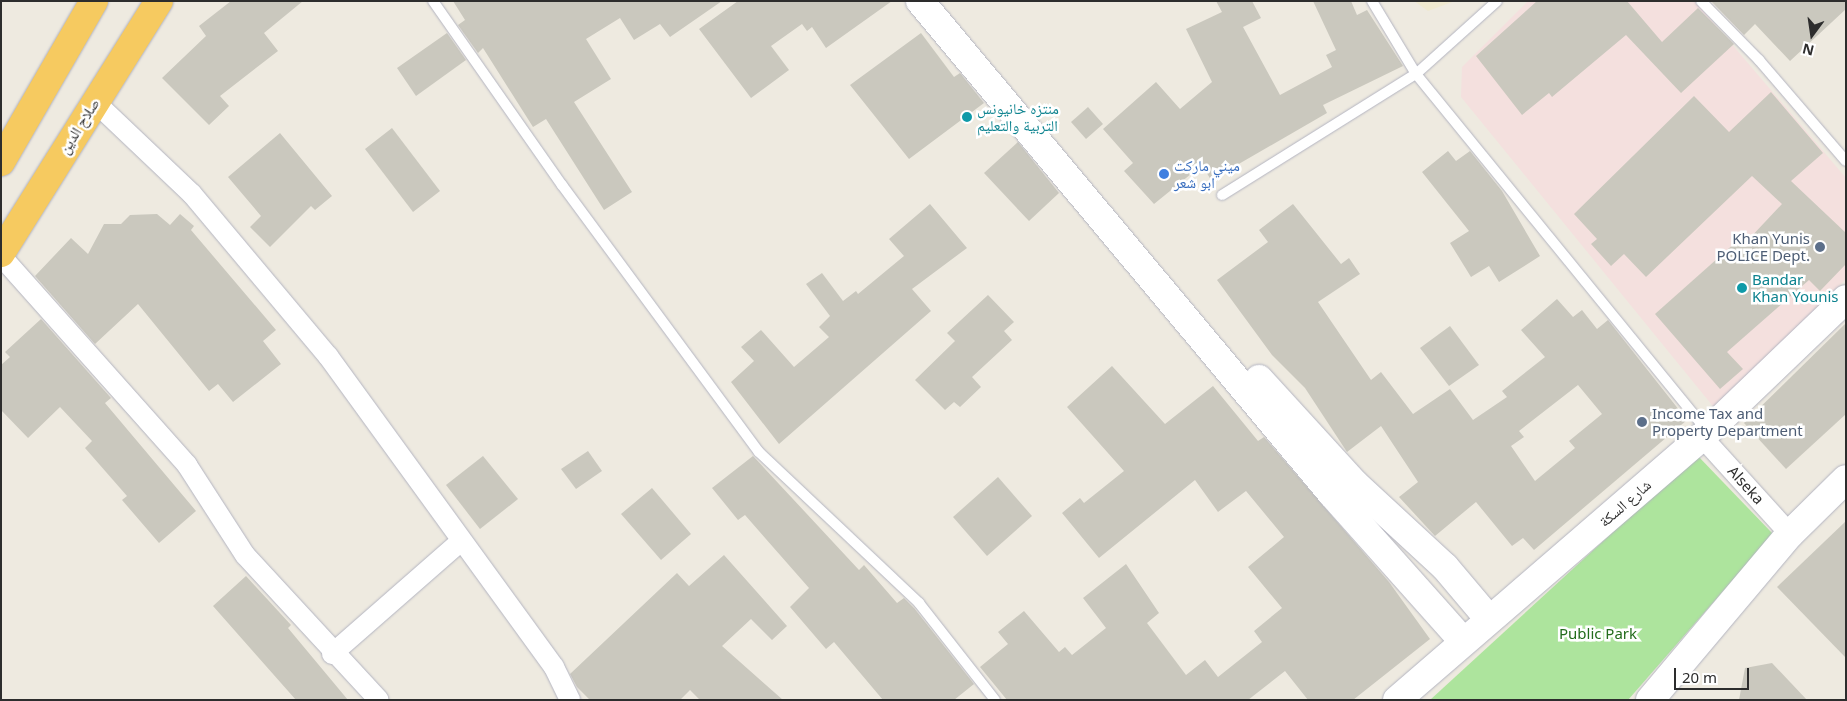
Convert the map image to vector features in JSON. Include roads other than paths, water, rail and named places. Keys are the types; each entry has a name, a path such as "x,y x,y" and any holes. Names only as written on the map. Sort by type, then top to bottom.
{"highway":[{"name":"صلاح الدين","path":"1,254 94,101 134,47 159,1"},
{"path":"1,162 86,5"}],"main road":[{"path":"920,1 1332,494 1463,641"},
{"path":"940,1 1225,342 1355,484 1446,568 1489,619"},
{"name":"شارع السكة","path":"1397,700 1704,434 1846,299"},
{"path":"1650,700 1790,534 1846,479"}],"street":[{"path":"94,101 192,194 315,342 460,542 554,667 570,700"},
{"path":"1,254 187,465 245,555 332,654 378,700"},
{"name":"Alseka","path":"1704,434 1790,534"},
{"path":"332,654 460,542"}],"lane":[{"path":"434,1 562,185 759,452 918,603 995,700"},
{"path":"1372,1 1416,74 1704,434"},
{"path":"1222,195 1416,74 1497,1"},
{"path":"1701,1 1759,60 1846,161"}],"place":[{"name":"منتزه خانيونس التربية والتعليم","path":"967,117"},
{"name":"ميني ماركت ابو شعر","path":"1164,174"},
{"name":"Khan Yunis POLICE Dept.","path":"1820,247"},
{"name":"Bandar Khan Younis","path":"1742,288"},
{"name":"Income Tax and Property Department","path":"1642,422"}],"park label":[{"name":"Public Park","path":"1598,634"}]}
